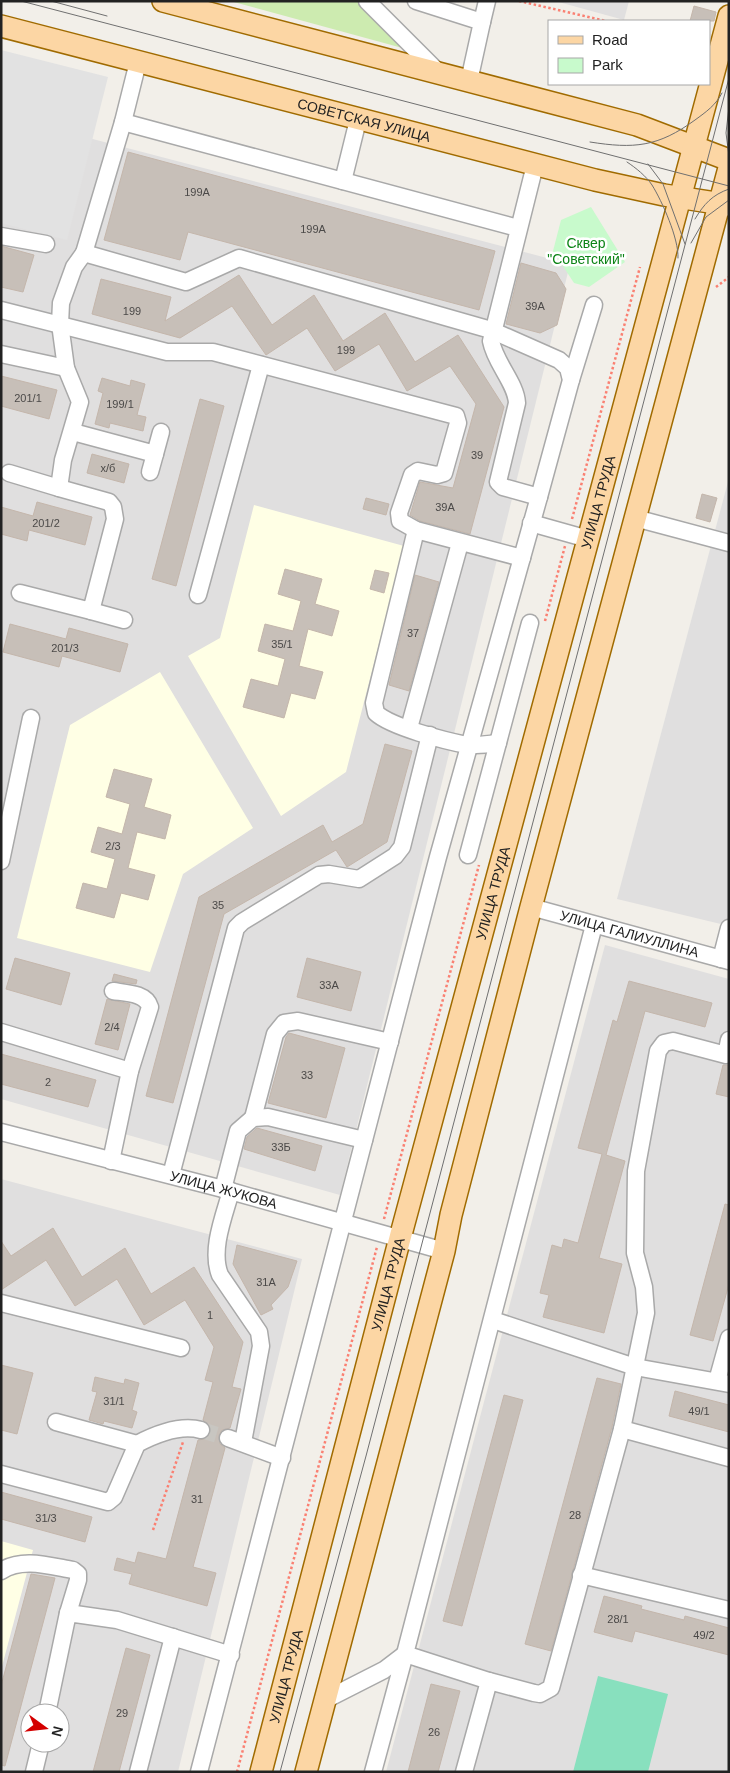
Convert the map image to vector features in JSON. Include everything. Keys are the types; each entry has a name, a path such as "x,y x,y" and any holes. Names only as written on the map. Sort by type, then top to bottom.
{"main road":[{"path":"163,1 637,125 729,160"},
{"name":"УЛИЦА ТРУДА","path":"261,1772 390,1235 578,536 680,197 729,16"},
{"name":"СОВЕТСКАЯ УЛИЦА","path":"1,26 535,165 680,197 724,204"},
{"path":"306,1772 444,1251 451,1215 531,907 635,518 724,204 729,168"}],"street":[{"path":"367,1 441,74"},
{"path":"416,1 482,22"},
{"path":"469,81 487,1"},
{"path":"59,488 63,460 73,432 80,402 66,368 60,324 61,304 67,284 84,253 123,122 138,62"},
{"path":"343,181 358,120"},
{"path":"123,122 518,228"},
{"path":"535,165 491,330 493,353 515,394 517,403 498,482 502,487 538,497"},
{"path":"1,236 46,244"},
{"path":"84,253 186,282 239,258 491,330 559,360 568,368 572,380"},
{"path":"199,1772 342,1222 469,745 594,305"},
{"path":"1,310 167,352 213,352 456,416 458,423 444,473 437,475 418,471 410,479 398,517 403,525 416,530 522,558"},
{"path":"1,354 66,368"},
{"path":"198,594 261,365"},
{"path":"73,432 155,454"},
{"path":"150,472 161,432"},
{"path":"9,472 103,500 113,507 115,513 91,611"},
{"path":"635,518 729,543"},
{"path":"531,523 578,536"},
{"path":"416,530 374,703 376,713 409,728 469,745 498,743"},
{"path":"409,728 460,542"},
{"path":"20,593 124,620"},
{"path":"474,858 498,743 536,626"},
{"path":"1,862 31,718"},
{"path":"170,1175 236,928 242,922 314,877 329,874 359,879 398,854 402,847 430,735"},
{"name":"УЛИЦА ГАЛИУЛЛИНА","path":"531,907 725,960"},
{"path":"374,1772 493,1320 594,925"},
{"path":"725,960 729,928"},
{"path":"111,1161 130,1071 150,1007 149,1003 142,997 113,991"},
{"path":"282,1458 235,1440 261,1346 258,1332 220,1275 216,1265 220,1231 238,1131 253,1118 275,1034 284,1023 298,1020 390,1042"},
{"path":"1,1032 130,1071"},
{"path":"405,1654 534,1694 540,1694 551,1688 622,1429 646,1313 644,1288 635,1253 636,1171 658,1051 664,1043 673,1041 728,1050"},
{"path":"253,1118 268,1117 364,1140"},
{"name":"УЛИЦА ЖУКОВА","path":"1,1132 227,1190 444,1251"},
{"path":"1,1303 181,1348"},
{"path":"493,1320 635,1367 723,1382 729,1338"},
{"path":"56,1422 137,1444"},
{"path":"1,1474 108,1502 114,1497 137,1444 149,1437 194,1428"},
{"path":"622,1429 729,1458"},
{"path":"1,1571 9,1566 29,1564 74,1570 78,1574 49,1703"},
{"path":"581,1575 729,1610"},
{"path":"68,1613 116,1620 230,1655"},
{"path":"138,1772 173,1637"},
{"path":"325,1700 384,1670 405,1654"},
{"path":"464,1772 489,1681"},
{"path":"34,1772 39,1753"}],"path":[{"path":"519,1 602,20"},
{"path":"536,626 578,536 640,267"},
{"path":"716,287 729,277"},
{"path":"237,1772 390,1235 474,858"},
{"path":"153,1530 194,1428"}],"shaded area":[{"path":"555,1 629,1 624,20"},
{"path":"1,50 108,77 67,240 1,223"},
{"path":"1,115 570,264 340,1195 1,1099"},
{"path":"729,478 729,926 617,899"},
{"path":"254,505 404,546 346,772 281,816 188,656 220,638"},
{"path":"160,672 253,828 183,874 150,972 17,938 70,725"},
{"path":"605,945 729,979 729,1772 386,1772"},
{"path":"1,1179 302,1259 178,1772 1,1772"},
{"path":"1,1541 33,1550 1,1670"}],"green space":[{"path":"230,1 359,1 406,49"},
{"name":"Сквер \"Советский\"","path":"591,207 625,262 589,287 574,283 553,251 561,220"},
{"path":"598,1676 668,1694 648,1772 573,1772"}],"building":[{"path":"694,6 716,12 714,21 690,20"},
{"path":"128,152 495,251 479,310 188,232 180,260 104,240"},
{"path":"1,246 34,255 23,292 1,287"},
{"path":"521,263 556,273 566,289 557,325 540,333 506,324"},
{"path":"239,275 272,325 314,295 343,341 385,313 415,362 458,335 504,407 470,534 420,521 410,515 420,482 453,488 476,404 450,366 407,391 379,344 335,371 307,328 266,355 232,306 180,338 92,314 101,279 171,297 165,321"},
{"path":"1,376 57,390 49,419 1,406"},
{"path":"102,378 130,386 131,380 145,384 137,415 146,417 143,431 110,423 109,428 95,424 103,393 98,391"},
{"path":"200,399 224,406 176,586 152,579"},
{"path":"92,454 129,464 124,483 87,473"},
{"path":"702,494 717,498 710,522 696,518"},
{"path":"366,498 389,504 386,515 363,509"},
{"path":"37,502 92,517 85,545 29,530 27,541 1,534 1,507 33,516"},
{"path":"285,569 322,579 315,604 339,611 332,636 308,629 299,666 323,672 315,699 291,693 284,718 243,707 251,679 278,686 285,659 258,651 265,624 293,631 301,601 278,594"},
{"path":"375,570 389,573 384,593 370,589"},
{"path":"415,575 439,582 409,691 389,685"},
{"path":"10,624 66,639 69,628 128,644 120,672 62,656 59,667 3,652"},
{"path":"385,744 412,751 387,842 347,867 336,850 224,914 173,1103 146,1096 199,897 323,825 332,842 363,824"},
{"path":"114,769 152,779 144,807 171,815 165,839 137,832 128,868 155,875 148,900 121,893 114,918 76,908 83,883 107,889 115,859 91,852 98,827 122,834 130,804 106,797"},
{"path":"15,958 70,973 61,1005 6,989"},
{"path":"307,958 361,972 351,1011 297,997"},
{"path":"114,974 137,980 136,984 112,981"},
{"path":"629,981 712,1003 705,1027 645,1011 606,1155 625,1161 599,1258 622,1264 604,1333 543,1317 549,1295 540,1293 552,1245 562,1248 564,1239 578,1243 602,1154 578,1148 613,1020 617,1022"},
{"path":"107,999 130,1004 118,1050 95,1044"},
{"path":"289,1033 345,1048 326,1118 268,1103 286,1037"},
{"path":"1,1054 96,1080 88,1107 1,1084"},
{"path":"723,1065 729,1065 729,1097 716,1094"},
{"path":"257,1128 322,1146 315,1171 244,1149 247,1137"},
{"path":"725,1204 729,1205 729,1284 713,1341 690,1335"},
{"path":"53,1228 82,1277 125,1248 151,1294 194,1267 243,1342 232,1387 241,1389 230,1428 222,1430 219,1435 220,1444 225,1448 193,1567 216,1573 207,1606 129,1584 132,1574 114,1570 117,1558 135,1563 138,1552 166,1559 198,1440 205,1439 211,1432 210,1426 203,1420 213,1382 205,1380 214,1347 185,1300 144,1325 117,1279 75,1306 46,1260 1,1290 1,1241 11,1256"},
{"path":"237,1245 297,1261 288,1287 271,1305 273,1309 261,1315 233,1264"},
{"path":"1,1365 33,1373 17,1434 1,1430"},
{"path":"95,1377 124,1384 125,1379 139,1383 132,1410 137,1412 132,1428 104,1421 103,1424 89,1420 97,1392 92,1391"},
{"path":"597,1378 621,1384 612,1427 551,1651 525,1644"},
{"path":"675,1391 729,1405 729,1432 669,1416"},
{"path":"504,1395 523,1400 462,1626 443,1621"},
{"path":"1,1492 92,1517 85,1542 1,1519"},
{"path":"31,1574 55,1578 22,1703 20,1703 20,1710 5,1766 1,1765 1,1686"},
{"path":"604,1596 642,1606 641,1609 684,1620 685,1616 729,1628 729,1655 635,1631 632,1642 594,1632"},
{"path":"126,1648 150,1655 119,1772 93,1772"},
{"path":"431,1684 460,1691 438,1772 408,1772"}],"tunnel":[{"path":"201,1430 228,1438"}],"tram line":[{"path":"21,1 729,186"},
{"path":"51,1 107,16"},
{"path":"280,1772 366,1456 729,78"},
{"path":"590,142 633,145 657,141 682,129 699,117 714,105 722,93"},
{"path":"729,107 726,133 729,156"},
{"path":"627,162 644,175 656,192 673,231 678,258"},
{"path":"648,164 663,184 685,244"},
{"path":"695,219 709,201 729,189"},
{"path":"691,243 706,217 729,200"}]}
